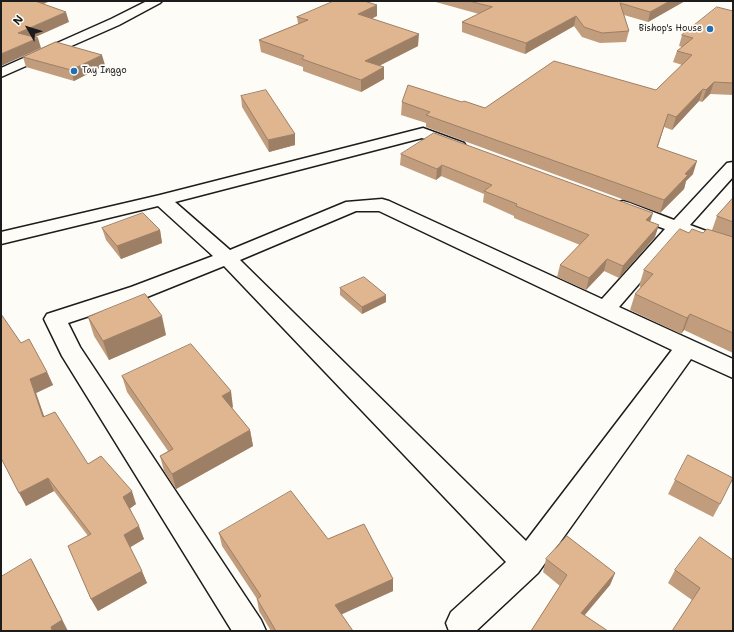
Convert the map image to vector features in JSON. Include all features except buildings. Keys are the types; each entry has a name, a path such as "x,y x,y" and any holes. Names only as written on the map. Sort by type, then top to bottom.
{"street":[{"path":"1,73 115,22 156,1"},
{"path":"1,238 162,200 423,132 476,152"},
{"path":"605,309 733,167"},
{"path":"162,200 227,258 527,563"},
{"path":"610,202 733,248"},
{"path":"250,631 70,350 55,319 138,292 227,258 353,206 382,206 733,369"},
{"path":"461,628 527,563 687,347"}],"place":[{"name":"Bishop's House","path":"710,29"},
{"name":"Tay Inggo","path":"74,71"}]}
